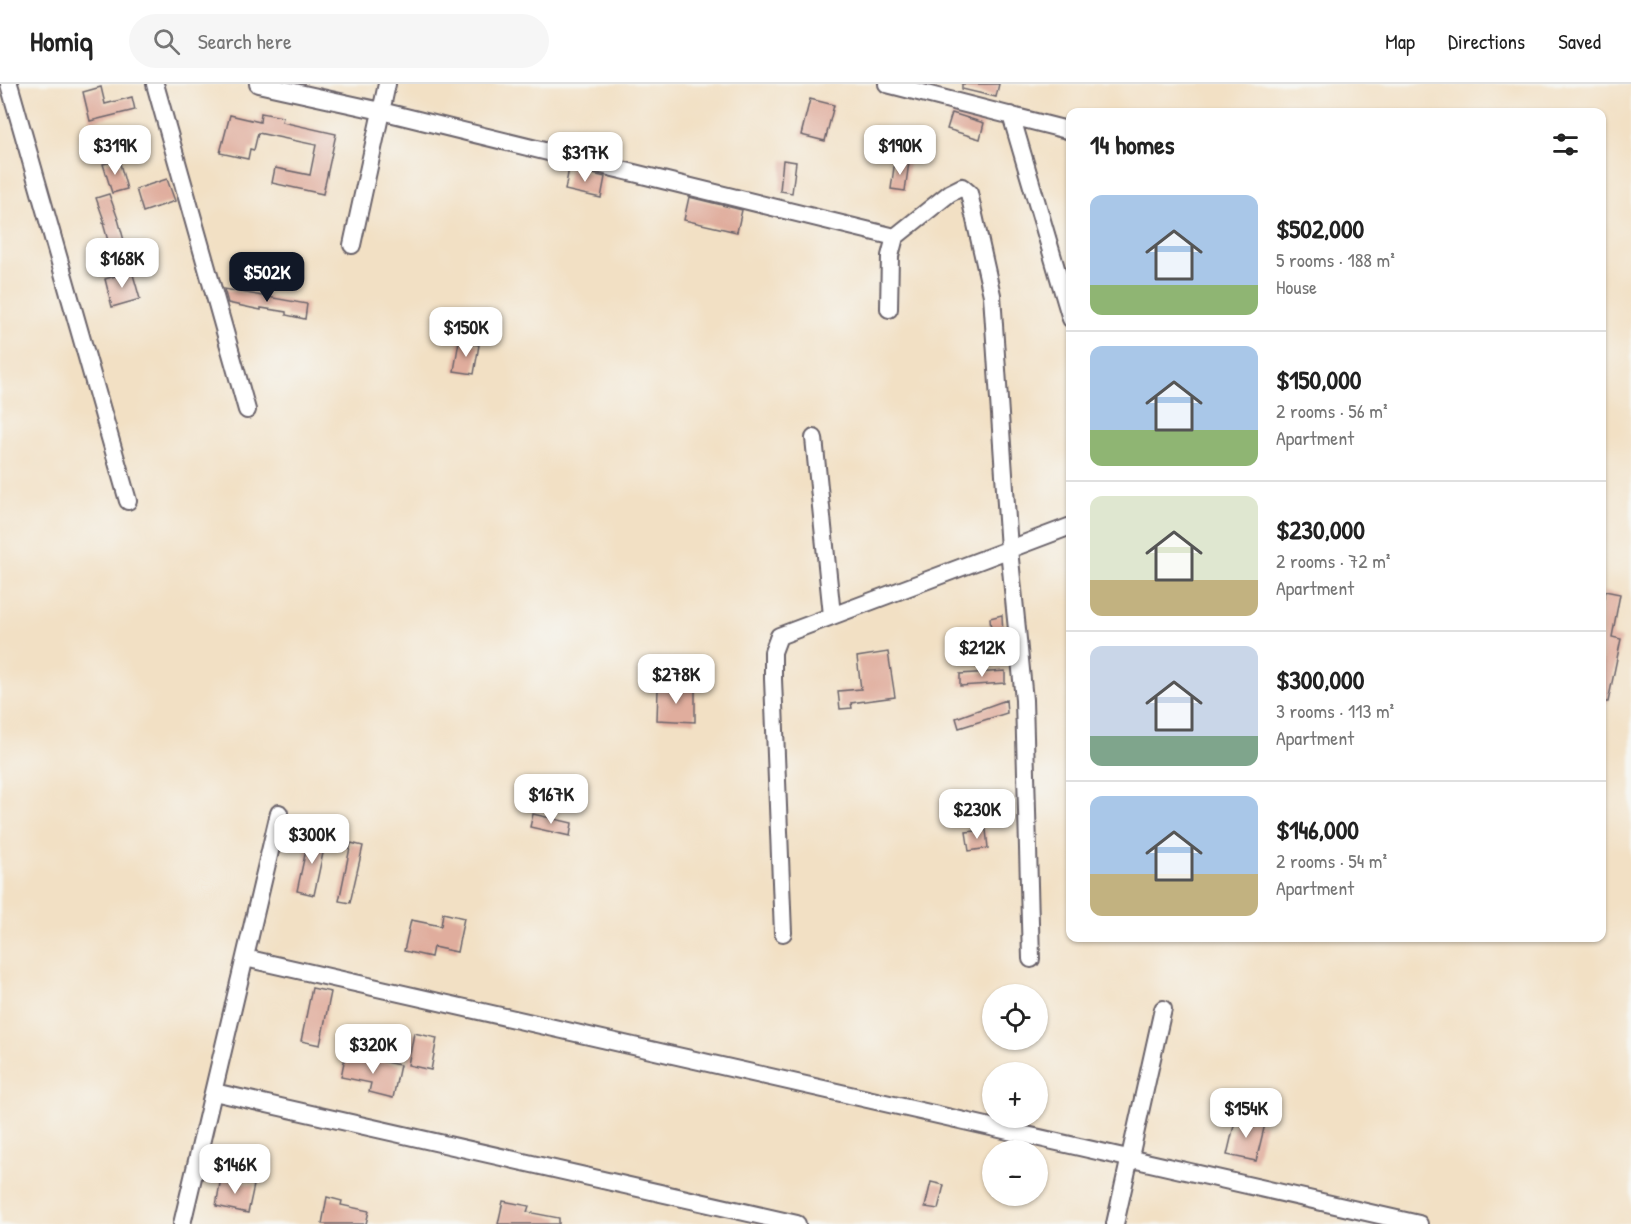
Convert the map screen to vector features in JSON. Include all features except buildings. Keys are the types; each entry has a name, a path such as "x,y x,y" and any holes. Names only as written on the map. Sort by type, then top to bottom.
{"street":[{"path":"9,84 128,501"},
{"path":"155,84 247,410"},
{"path":"258,84 381,111 895,237"},
{"path":"352,245 387,84"},
{"path":"887,84 1066,129"},
{"path":"1011,115 1066,302"},
{"path":"889,309 890,256 895,237 962,187 969,193 992,295 1009,549 1024,700 1031,959"},
{"path":"814,438 832,615"},
{"path":"783,933 773,652 779,636 1066,528"},
{"path":"182,1224 279,813"},
{"path":"245,958 1419,1224"},
{"path":"1115,1224 1163,1009"},
{"path":"214,1092 796,1224"}]}
